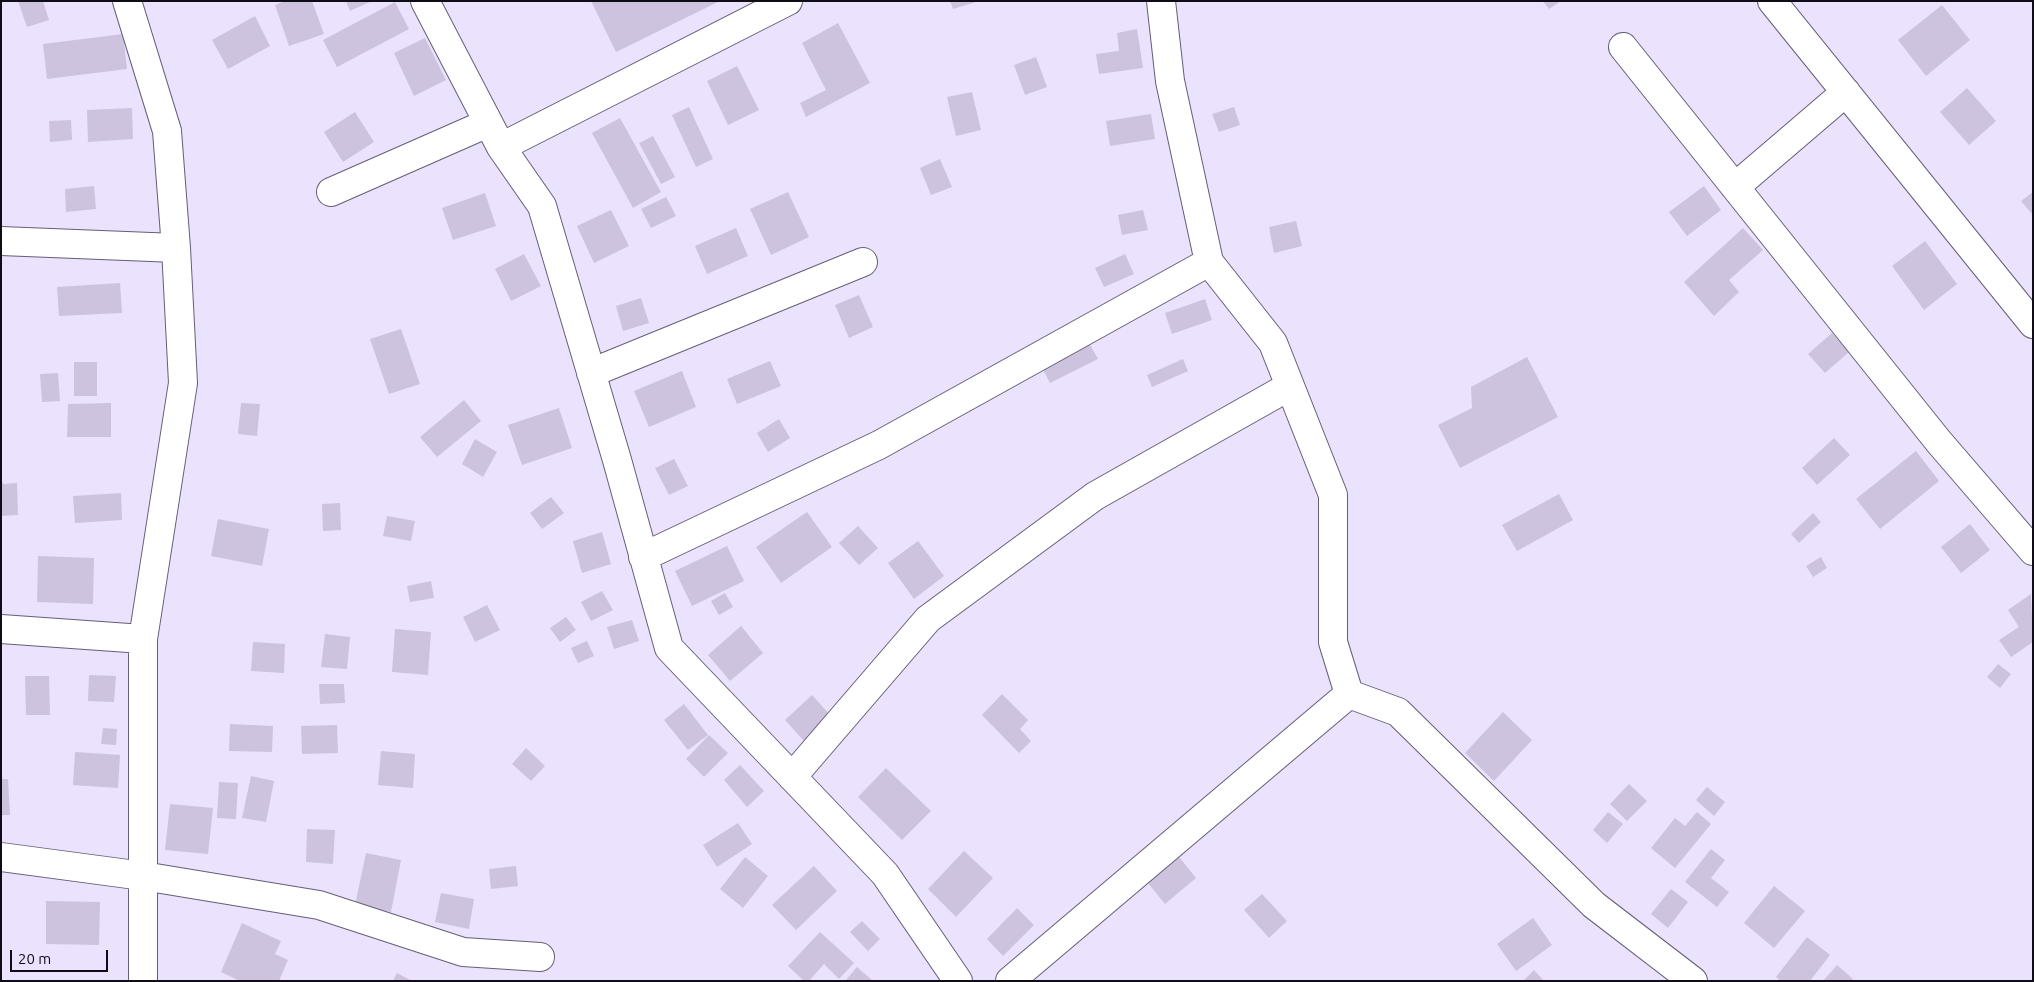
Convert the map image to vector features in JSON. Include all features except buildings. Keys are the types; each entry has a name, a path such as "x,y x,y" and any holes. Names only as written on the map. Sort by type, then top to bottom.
{"street":[{"path":"127,1 167,131 176,248 183,383 143,639 143,981"},
{"path":"425,1 501,147 542,206 669,648 885,874 958,981"},
{"path":"501,147 788,1"},
{"path":"1160,1 1170,81 1209,262 1273,343 1333,495 1334,642 1349,694"},
{"path":"1772,1 2033,324"},
{"path":"1623,47 1939,442 2033,551"},
{"path":"1735,187 1846,92"},
{"path":"331,192 488,123"},
{"path":"1,242 176,248"},
{"path":"591,373 863,262"},
{"path":"644,557 879,445 1209,262"},
{"path":"792,777 928,619 1096,496 1290,386"},
{"path":"1,629 143,639"},
{"path":"1010,981 1349,694"},
{"path":"1349,694 1398,712 1594,905 1694,981"},
{"path":"1,857 143,876 319,905 463,952 540,957"}]}
